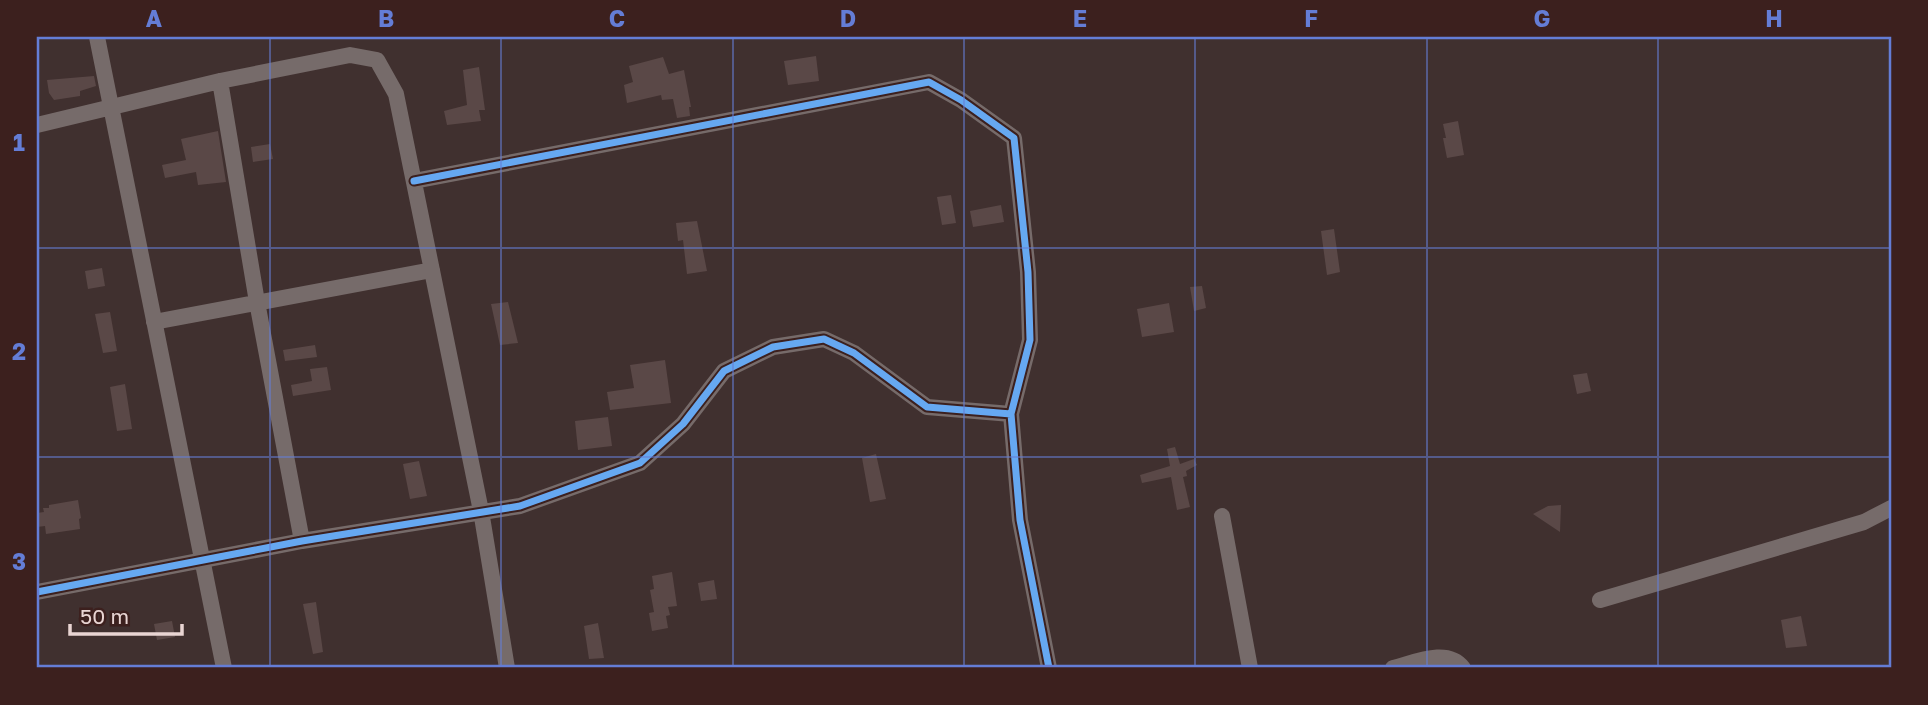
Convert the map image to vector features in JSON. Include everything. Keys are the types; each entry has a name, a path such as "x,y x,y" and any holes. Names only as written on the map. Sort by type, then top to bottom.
{"street":[{"path":"97,37 224,668"},
{"path":"37,125 220,81 350,55 377,60 396,94 481,511 507,668"},
{"path":"220,81 257,302 302,541"},
{"path":"414,181 929,82 961,100 1014,138 1028,272 1030,340 1010,414 1020,520 1049,668"},
{"path":"154,322 432,270"},
{"path":"37,592 302,541 520,506 640,463 683,424 724,372 773,347 824,339 854,353 927,407 1010,414"},
{"path":"1601,600 1864,523 1891,509"},
{"path":"1222,516 1250,668"},
{"path":"1393,668 1443,656 1459,663 1463,668"}],"building":[{"path":"816,56 819,81 788,85 784,61"},
{"path":"663,57 669,74 684,70 691,107 690,116 677,118 673,99 662,100 661,95 627,103 624,85 633,82 629,66"},
{"path":"479,67 485,110 479,110 481,121 447,125 444,111 467,105 463,70"},
{"path":"94,76 96,86 80,91 80,96 54,100 49,93 47,80"},
{"path":"1458,121 1464,155 1447,158 1443,124"},
{"path":"218,131 226,182 198,185 196,172 165,178 162,165 186,160 181,139"},
{"path":"270,144 273,159 253,162 251,147"},
{"path":"951,195 956,223 942,225 937,197"},
{"path":"1001,205 1004,222 973,227 970,211"},
{"path":"697,221 707,271 687,274 683,240 678,241 676,223"},
{"path":"1334,229 1340,272 1327,275 1321,231"},
{"path":"102,268 105,286 88,289 85,271"},
{"path":"1202,286 1206,308 1194,311 1190,287"},
{"path":"508,302 518,343 500,345 491,304"},
{"path":"1169,303 1174,332 1142,337 1137,309"},
{"path":"110,312 117,351 103,353 95,314"},
{"path":"315,345 317,357 285,361 283,350"},
{"path":"665,360 671,403 610,410 607,392 634,388 630,365"},
{"path":"327,367 331,390 293,396 291,385 312,381 310,369"},
{"path":"1587,373 1591,391 1577,394 1573,375"},
{"path":"125,384 132,429 117,431 110,387"},
{"path":"608,417 612,446 578,450 575,421"},
{"path":"1175,447 1180,464 1194,459 1197,465 1186,471 1187,476 1183,477 1190,507 1177,510 1171,477 1142,483 1140,475 1170,466 1167,449"},
{"path":"876,454 886,499 870,502 862,458"},
{"path":"419,461 427,496 410,499 403,464"},
{"path":"78,500 80,529 46,534 45,526 37,527 37,513 44,512 43,508"},
{"path":"1561,505 1560,532 1533,514 1548,506"},
{"path":"672,572 677,606 668,607 668,628 652,631 649,613 654,612 650,590 654,589 652,576"},
{"path":"714,580 717,599 701,601 698,583"},
{"path":"316,602 323,652 313,654 303,604"},
{"path":"1801,616 1807,646 1786,648 1781,620"},
{"path":"172,621 175,637 157,640 154,624"},
{"path":"598,623 604,658 589,659 584,626"}],"cycle path":[{"path":"414,181 929,82 961,100 1014,138 1028,272 1030,340 1011,414 1020,520 1049,668"},
{"path":"37,592 302,541 520,506 640,463 683,424 724,371 773,347 824,339 854,353 927,407 1011,414"}]}
